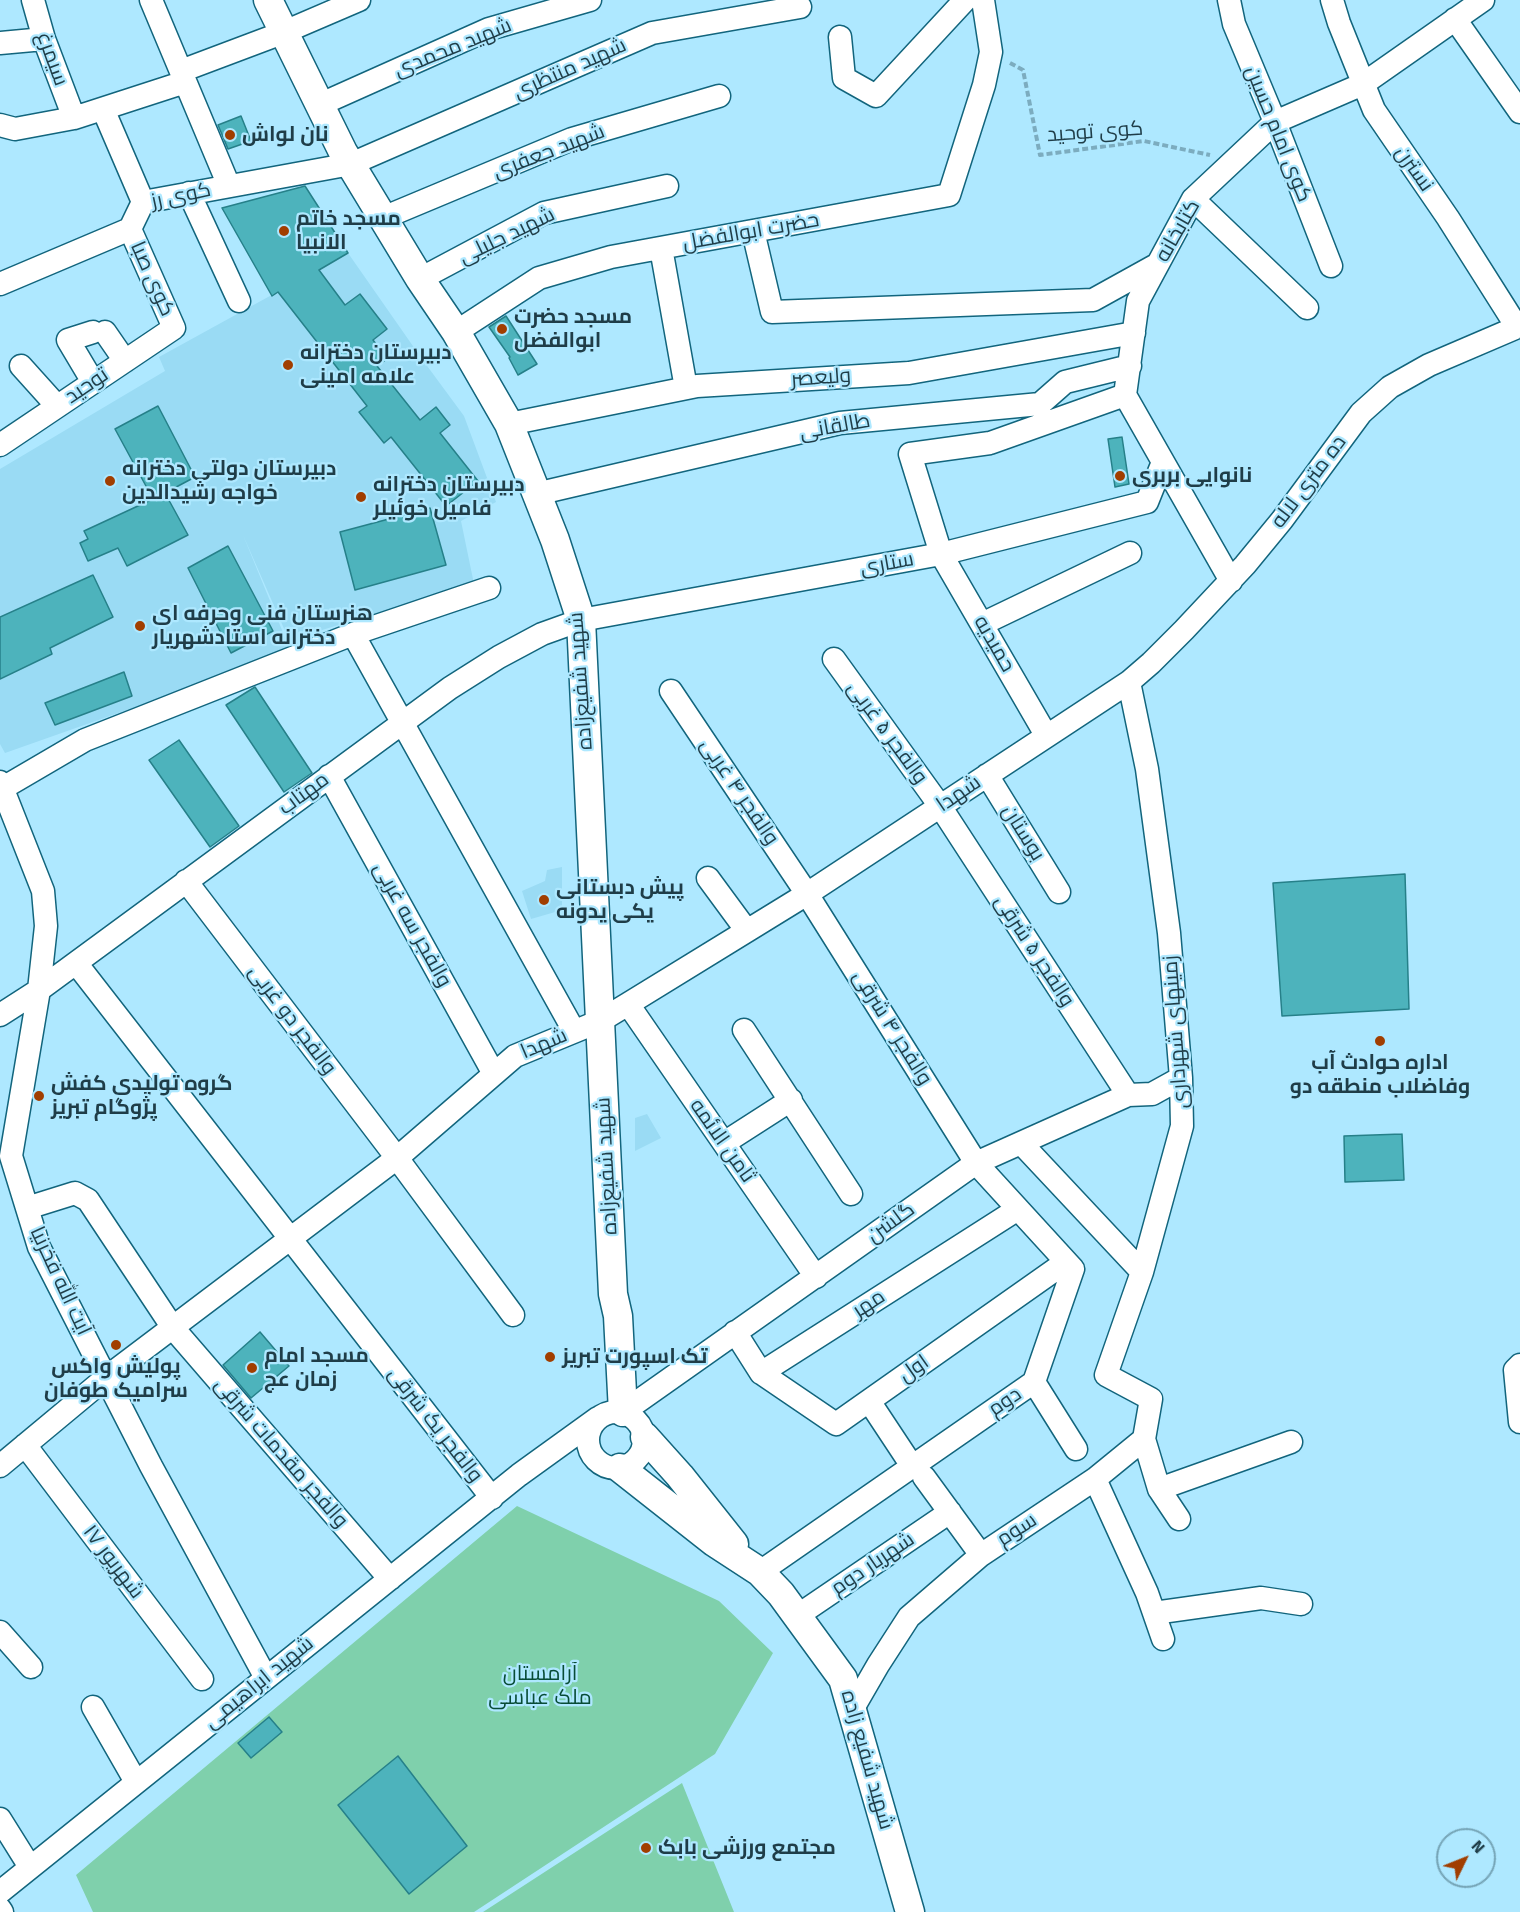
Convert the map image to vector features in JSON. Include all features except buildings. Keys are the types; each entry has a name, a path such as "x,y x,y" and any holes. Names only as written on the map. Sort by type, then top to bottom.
{"main road":[{"name":"شهید شفیع‌زاده","path":"268,0 282,33 351,164 420,279 456,332 508,424 555,540 581,620 587,1026 613,1294 618,1316 610,1414"},
{"name":"شهید شفیع زاده","path":"645,1437 756,1569 781,1594 843,1679 910,1912"},
{"name":"شهید شفیع زاده","path":"620,1468 706,1536 756,1569"}],"street":[{"name":"سیمرغ","path":"33,0 44,39 74,118"},
{"path":"151,0 229,186"},
{"path":"0,125 15,129 74,118 104,109 359,0"},
{"name":"شهید محمدی","path":"319,105 489,29 590,0"},
{"path":"840,37 844,78 876,96 965,0"},
{"path":"983,0 992,52"},
{"name":"کوی امام حسین","path":"1229,0 1234,24 1331,267"},
{"name":"نسترن","path":"1332,0 1374,110 1519,327"},
{"name":"کتابخانه","path":"1125,394 1138,301 1193,199 1275,122 1363,84 1483,0"},
{"name":"شهید منتظری","path":"351,164 652,33 800,7"},
{"path":"1455,20 1520,112"},
{"path":"0,43 44,39"},
{"name":"حضرت ابوالفضل","path":"456,332 539,278 611,257 950,195 992,52"},
{"name":"شهید جعفری","path":"383,218 572,139 719,96"},
{"path":"104,109 143,202"},
{"name":"کوی رز","path":"0,284 130,229 143,202 351,164"},
{"name":"شهید جلیلی","path":"420,279 544,213 667,186"},
{"path":"189,194 239,301"},
{"path":"1193,199 1307,308"},
{"name":"کوی صبا","path":"130,229 174,328"},
{"path":"753,231 772,312 1093,300 1158,264"},
{"path":"661,248 686,388"},
{"name":"ده متری لاله","path":"1129,681 1160,654 1231,581 1282,520 1360,413 1390,387 1429,365 1519,327"},
{"name":"توحید","path":"0,445 174,328"},
{"path":"93,382 68,340 99,332 124,361"},
{"name":"ولیعصر","path":"508,424 697,386 909,373 1134,333"},
{"path":"21,366 57,406"},
{"name":"طالقانی","path":"536,494 840,423 1040,404 1065,382 1130,366"},
{"path":"1125,394 1231,581"},
{"name":"حمیدیه","path":"1046,735 941,554 910,454 990,443 1125,394"},
{"name":"ستاری","path":"581,620 941,554 1147,502 1164,462"},
{"path":"982,624 1130,553"},
{"path":"2,785 86,740 353,633 489,588"},
{"name":"مهتاب","path":"0,1015 39,990 450,688 499,657 542,634 581,620"},
{"path":"353,633 402,723 587,1026"},
{"name":"والفجر ۵ غربی","path":"834,659 940,806"},
{"name":"شهدا","path":"8,1454 397,1158 515,1056 587,1026 628,1004 807,894 1129,681"},
{"name":"زمینهای شهرداری","path":"1129,681 1147,769 1167,921 1180,1050 1182,1126 1142,1272 1106,1375 1151,1399 1144,1439"},
{"name":"والفجر ۴ غربی","path":"671,691 807,894"},
{"name":"بوستان","path":"987,775 1059,892"},
{"name":"والفجر سه غربی","path":"329,776 494,1074"},
{"name":"آیت الله فخرنیا","path":"2,785 43,891 46,926 39,990 11,1156 39,1247 151,1466 266,1678"},
{"name":"والفجر ۵ شرقی","path":"940,806 1128,1095"},
{"path":"708,878 747,931"},
{"name":"والفجر دو غربی","path":"186,881 397,1158 513,1315"},
{"name":"والفجر ۴ شرقی","path":"807,894 976,1163"},
{"name":"والفجر یک شرقی","path":"76,963 492,1498"},
{"name":"ثامن الائمه","path":"628,1004 816,1277"},
{"path":"744,1030 851,1194"},
{"name":"گلشن","path":"610,1414 816,1277 976,1163 1128,1095 1152,1094 1181,1078"},
{"path":"724,1143 790,1100"},
{"path":"1021,1143 1142,1272"},
{"path":"976,1163 1066,1262"},
{"name":"والفجر مقدمات شرقی","path":"27,1208 75,1193 88,1200 173,1328 390,1579"},
{"name":"مهر","path":"761,1373 1018,1209"},
{"name":"دوم","path":"756,1569 918,1471 1034,1382 1073,1269 1066,1262"},
{"name":"اول","path":"761,1373 836,1424 1066,1262"},
{"path":"735,1332 761,1373"},
{"path":"1520,1365 1515,1370 1520,1422"},
{"path":"1034,1382 1076,1449"},
{"path":"869,1401 981,1555"},
{"path":"610,1414 638,1421 645,1437 641,1454 628,1466 613,1468 599,1462 591,1451 589,1434 610,1414"},
{"name":"شهید ابراهیمی","path":"0,1892 519,1475 610,1414"},
{"path":"1144,1439 1159,1489 1179,1520"},
{"name":"سوم","path":"852,1710 909,1617 981,1555 1095,1479 1144,1439"},
{"path":"1159,1489 1291,1442"},
{"name":"شهید ابراهیمی","path":"519,1475 591,1451"},
{"name":"۱۷ شهریور","path":"8,1454 202,1679"},
{"path":"1095,1479 1147,1593 1163,1639"},
{"name":"شهریار دوم","path":"797,1616 950,1512"},
{"path":"1154,1613 1262,1598 1301,1605"},
{"path":"0,1632 31,1667"},
{"path":"93,1707 136,1782"},
{"path":"0,1819 30,1867"}],"path":[{"name":"کوی توحید","path":"992,52 1023,70 1040,155 1144,141 1235,160"}],"shaded area":[{"path":"348,253 464,416 496,502 461,521 474,584 289,640 243,535 291,652 5,753 0,744 0,469 165,371 159,357"},
{"name":"پیش دبستانی یکی یدونه","path":"562,867 562,910 531,919 522,891 545,881 547,870"},
{"path":"647,1114 661,1138 635,1151 635,1118"}],"green space":[{"name":"آرامستان ملک عباسی","path":"517,1506 719,1601 773,1653 715,1754 474,1912 93,1912 76,1875"},
{"name":"مجتمع ورزشی بابک","path":"682,1783 734,1912 483,1912"}],"place":[{"name":"نان لواش","path":"230,135"},
{"name":"مسجد خاتم الانبیا","path":"284,231"},
{"name":"مسجد حضرت ابوالفضل","path":"502,329"},
{"name":"دبیرستان دخترانه علامه امینی","path":"288,365"},
{"name":"نانوایی بربری","path":"1120,476"},
{"name":"دبیرستان دولتی دخترانه خواجه رشیدالدین","path":"110,481"},
{"name":"دبیرستان دخترانه فامیل خوئیلر","path":"361,497"},
{"name":"هنرستان فنی وحرفه ای دخترانه استادشهریار","path":"140,626"},
{"name":"پیش دبستانی یکی یدونه","path":"544,900"},
{"name":"اداره حوادث آب وفاضلاب منطقه دو","path":"1380,1041"},
{"name":"گروه تولیدی کفش پژوگام تبریز","path":"39,1096"},
{"name":"پولیش واکس سرامیک طوفان","path":"116,1345"},
{"name":"تک اسپورت تبریز","path":"550,1357"},
{"name":"مسجد امام زمان عج","path":"252,1368"},
{"name":"مجتمع ورزشی بابک","path":"646,1848"}]}
